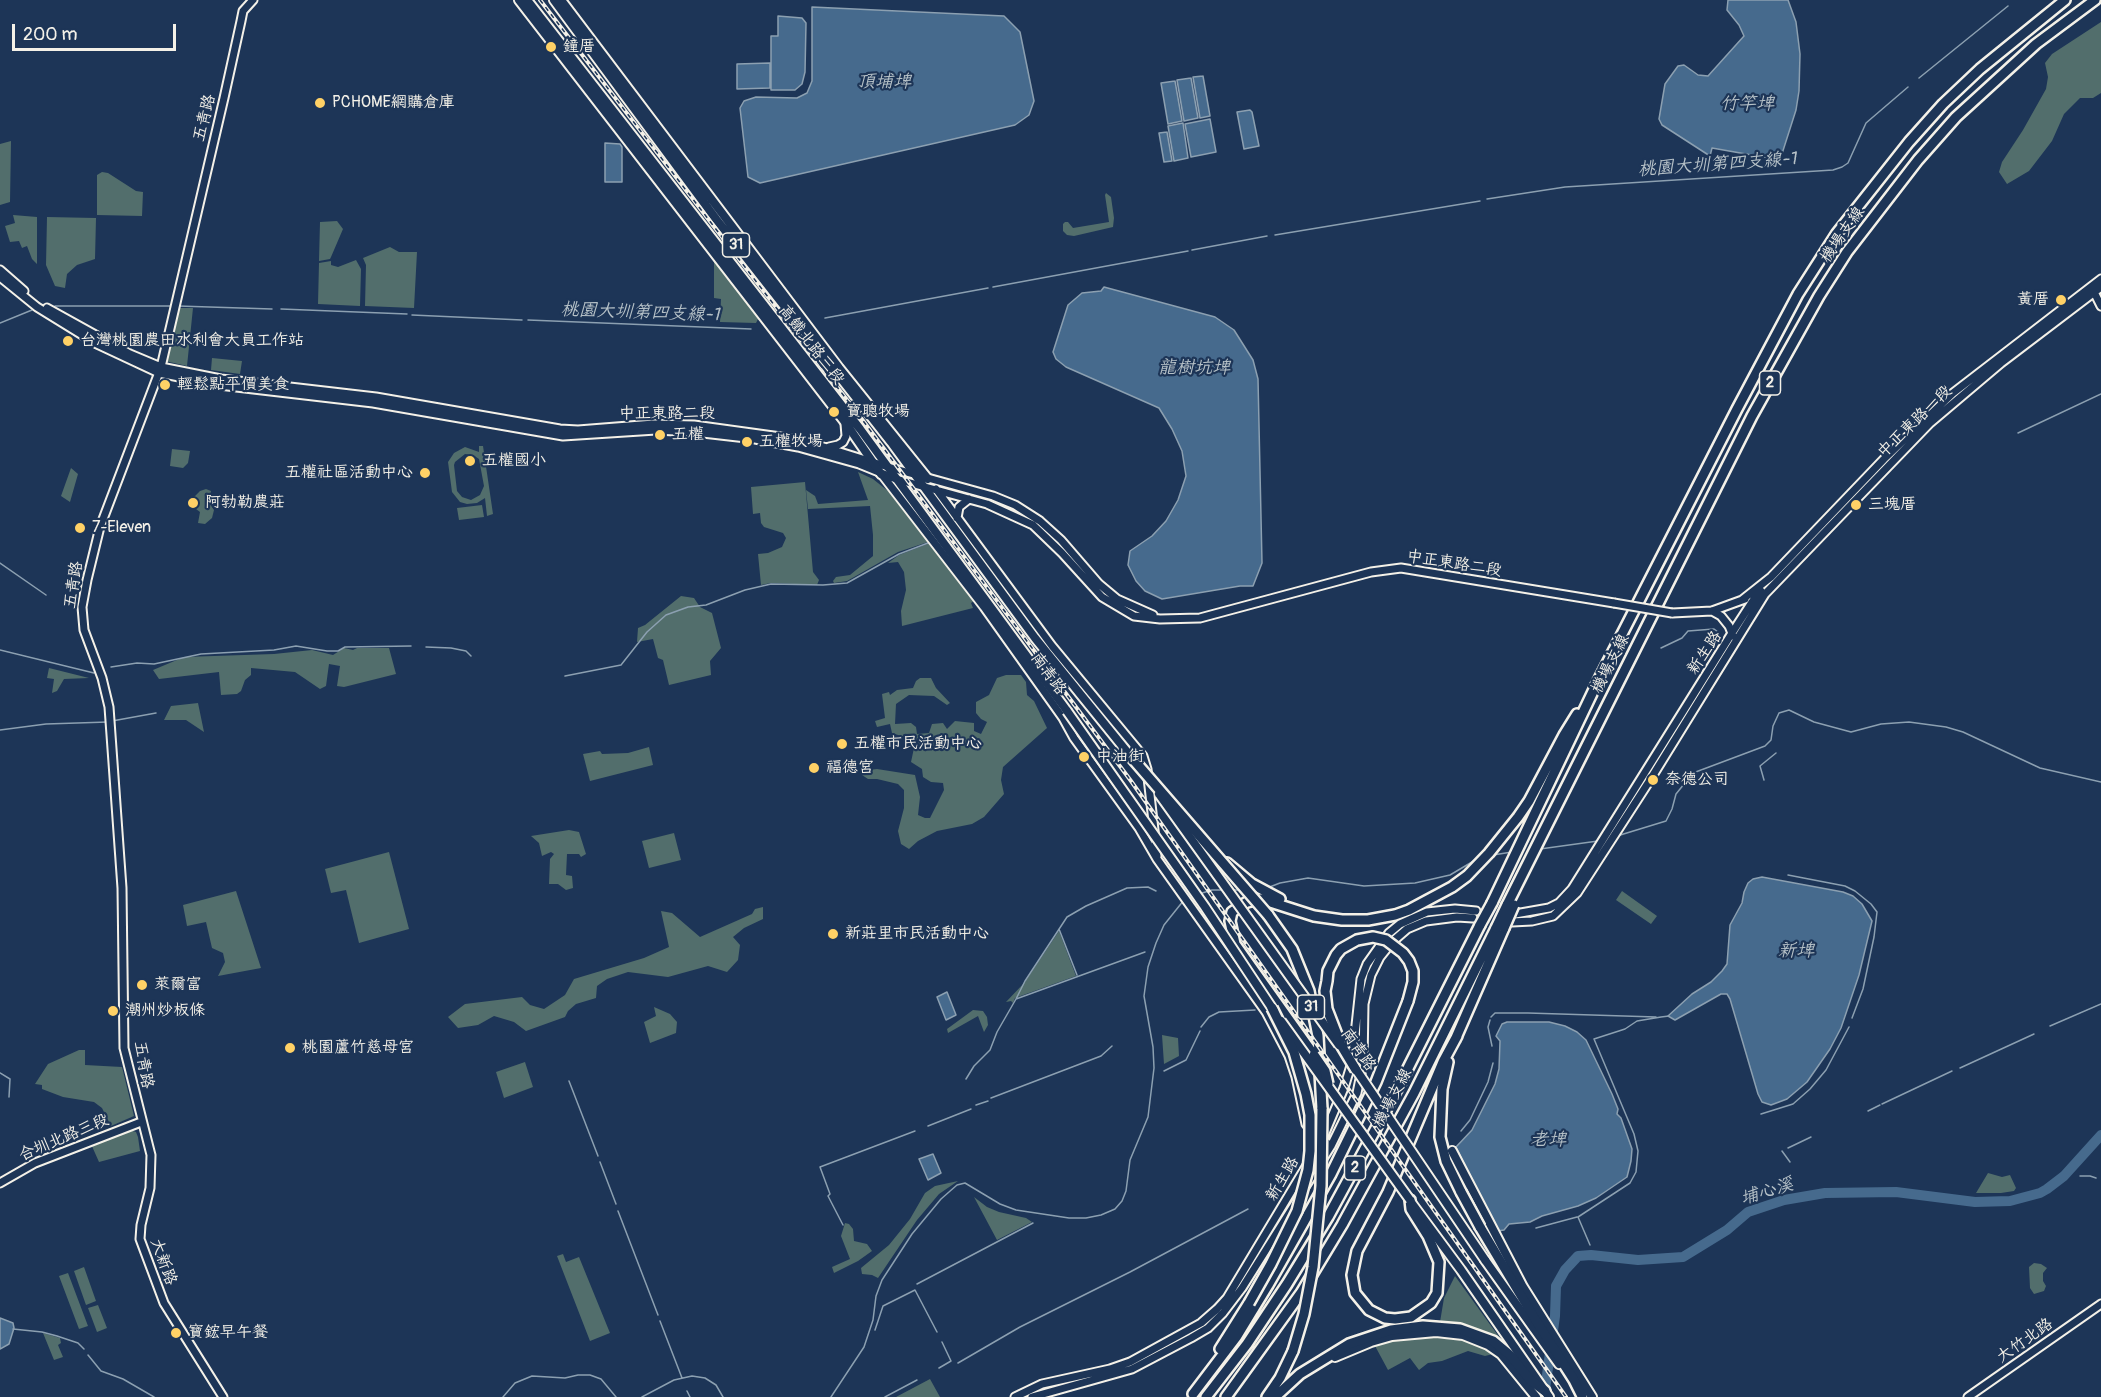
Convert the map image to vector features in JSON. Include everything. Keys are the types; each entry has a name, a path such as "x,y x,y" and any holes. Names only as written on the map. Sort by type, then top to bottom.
{"highway":[{"name":"機場支線","path":"1206,1397 1287,1284 1328,1217 1400,1084 1477,918 1492,903 1598,681 1798,294 1837,233 1878,179 1943,104 1988,62 2065,0"},
{"name":"機場支線","path":"1226,1397 1301,1293 1342,1225 1504,926 1530,862 1566,787 1752,416 1819,296 1847,252 1918,160 1956,117 2037,44 2095,0"},
{"path":"1328,1084 1325,1071 1235,944 1230,925 1231,914 1247,902 1265,899 1303,914 1342,920 1382,918 1409,910 1452,887 1467,876 1502,838 1529,801 1563,735 1598,681"},
{"path":"1132,758 1268,915 1292,949 1310,991 1318,1036 1322,1109 1321,1186 1310,1287 1293,1351 1280,1378 1267,1397"},
{"path":"1211,849 1251,884 1297,906 1344,914 1409,910"},
{"path":"1410,1200 1412,1209 1428,1236 1439,1262 1437,1293 1424,1309 1411,1317 1395,1319 1377,1315 1355,1293 1352,1275 1357,1251 1388,1192 1504,926"},
{"path":"1191,1395 1237,1336 1274,1276 1332,1174 1376,1082 1413,982 1413,972 1409,961 1392,943 1381,938 1357,939 1341,949 1328,971 1325,991 1327,1009 1337,1037 1356,1070"},
{"path":"1191,1395 1271,1264 1297,1211 1308,1170 1310,1115 1306,1094 1294,1052 1272,1008"},
{"path":"1457,1036 1442,1089 1439,1128 1446,1161 1517,1291 1582,1396"},
{"path":"1275,1397 1300,1374 1349,1344 1391,1330 1423,1326 1460,1329 1493,1341 1511,1356 1543,1395"}],"main road":[{"name":"五青路","path":"141,1122 124,1048 122,888 109,707 102,678 84,630 82,607 100,527 160,370 243,11 253,0"},
{"name":"高鐵北路三段","path":"519,0 845,422 872,462 977,598 1017,655"},
{"name":"高鐵北路三段","path":"527,0 907,492 1067,711"},
{"name":"高鐵北路三段","path":"554,0 701,198 915,475 936,489 1052,646"},
{"name":"高鐵北路三段","path":"561,0 926,483 1035,638"},
{"path":"701,198 731,225"},
{"path":"688,220 716,243"},
{"path":"0,270 41,304 160,370"},
{"path":"0,277 37,307 97,344 160,370"},
{"name":"中正東路一段","path":"1743,600 1788,560 1884,459 1953,393 2101,279"},
{"name":"中正東路一段","path":"1734,641 1765,594 1930,423 2001,363 2101,287"},
{"path":"2094,292 2101,306"},
{"path":"839,368 848,388"},
{"name":"中正東路二段","path":"160,370 376,398 550,428 578,430 654,424 694,425 788,438 915,475"},
{"name":"中正東路二段","path":"160,370 219,385 373,403 552,435 578,436 656,430 755,439 859,464 896,479 993,496 1015,505 1040,521 1072,552 1099,584 1117,599 1160,619"},
{"path":"827,448 843,442 847,431 845,422"},
{"name":"中正東路二段","path":"936,489 995,507 1033,525 1102,597 1134,616 1160,619 1200,618 1371,572 1401,568 1672,613 1712,611"},
{"path":"957,518 959,507 969,499"},
{"name":"中正東路一段","path":"1732,633 1756,597 1773,581 1788,560"},
{"name":"中正東路一段","path":"1712,611 1765,594"},
{"path":"1712,611 1721,616 1732,633"},
{"name":"新生路","path":"1504,926 1553,916 1577,893 1598,854 1734,641 1732,633"},
{"name":"新生路","path":"1615,827 1732,633"},
{"name":"南青路","path":"1035,638 1132,758 1356,1070 1485,1260 1582,1396"},
{"name":"南青路","path":"1052,646 1143,756 1147,769 1151,843"},
{"name":"南青路","path":"1017,655 1151,843 1157,859 1266,1012 1289,1056 1306,1124 1312,1132 1331,1146"},
{"name":"南青路","path":"1067,711 1206,907 1272,1008 1473,1286 1543,1395"},
{"path":"1068,726 1081,729"},
{"name":"新生路","path":"1512,908 1549,908 1559,903 1598,854"},
{"name":"新生路","path":"1015,1397 1042,1384 1110,1369 1130,1362 1201,1323 1227,1298 1322,1140 1344,1088 1352,1062 1359,988 1367,963 1389,933 1400,924 1427,912 1455,909 1477,918"},
{"name":"新生路","path":"1032,1397 1132,1369 1208,1328 1223,1313 1242,1288 1331,1146 1357,1093 1362,1064 1364,1004 1371,975 1380,957 1407,929 1426,921 1456,917 1477,918"},
{"name":"合圳北路三段","path":"0,1183 35,1162 141,1122"},
{"name":"大新路","path":"141,1122 151,1155 151,1175 141,1225 140,1239 143,1250 164,1303 223,1397"},
{"path":"1452,1151 1522,1287 1592,1397"},
{"path":"1472,1216 1483,1212"},
{"name":"大竹北路","path":"1968,1397 2099,1305"},
{"path":"1335,1357 1392,1336 1436,1332 1462,1335 1482,1342 1501,1354 1543,1395"}],"green space":[{"path":"2101,22 2101,93 2093,98 2080,98 2064,114 2052,141 2029,171 2007,184 1999,172 2002,162 2046,89 2048,77 2045,63 2052,54"},
{"path":"11,141 10,202 0,205 0,144"},
{"path":"102,172 108,173 136,191 143,192 142,216 97,215 97,175"},
{"path":"1106,193 1111,197 1113,227 1074,236 1067,235 1063,231 1065,222 1073,228 1109,222"},
{"path":"13,215 37,217 37,264 32,259 27,246 22,248 19,241 10,242 5,226 15,223"},
{"path":"47,217 96,218 95,259 77,265 67,274 65,288 55,286 46,265"},
{"path":"337,221 343,229 331,257 319,261 320,222"},
{"path":"390,247 399,252 417,252 414,308 365,306 366,265 363,258"},
{"path":"714,257 759,317 756,323 720,322 721,299 714,298"},
{"path":"356,260 361,269 360,306 318,304 319,263 331,261 331,265 338,267"},
{"path":"178,308 193,308 187,366 165,361"},
{"path":"212,358 242,361 240,374 211,370"},
{"path":"479,446 483,446 493,514 487,516 485,498 477,503 467,504 460,502 452,492 448,462 454,453 465,447 479,452","holes":["465,454 479,459 484,486 480,495 471,500 462,497 457,491 454,465"]},
{"path":"172,449 190,451 188,463 183,468 170,466"},
{"path":"71,468 78,474 70,502 61,496"},
{"path":"858,472 873,479 888,491 928,542 898,552 847,581 834,583 836,577 850,575 873,556 870,506 808,509 806,490 815,496 818,504 868,500"},
{"path":"805,482 813,572 819,580 817,585 771,583 761,585 758,554 768,553 782,547 786,538 783,533 764,527 760,513 753,514 751,487"},
{"path":"206,489 211,491 209,503 214,510 212,518 205,524 198,523 200,512 196,509 194,497"},
{"path":"482,505 484,517 459,520 457,508"},
{"path":"930,543 974,601 971,603 973,608 902,626 901,611 906,590 904,572 898,562 888,563 899,555"},
{"path":"681,596 694,598 700,607 712,613 721,648 710,661 711,675 669,685 663,660 658,658 653,639 637,642 638,628"},
{"path":"344,648 353,650 389,648 396,674 344,687 337,686 340,666 329,664 326,686 320,689 295,672 251,668 251,675 245,680 241,691 237,694 221,695 219,672 159,679 153,670 184,657 274,654 312,650 333,655"},
{"path":"49,668 89,678 64,679 57,691 52,693 54,679 47,678"},
{"path":"1006,675 1021,675 1026,682 1027,695 1034,701 1047,728 1003,767 1001,780 1004,794 984,817 972,824 937,831 918,841 909,849 901,844 898,831 904,808 904,790 898,784 868,779 862,775 868,770 877,769 915,775 920,797 918,815 925,818 930,818 944,790 943,783 931,782 923,777 922,769 911,762 914,748 910,739 892,733 890,724 877,727 875,721 885,718 882,694 889,692 890,695 897,690 913,688 920,678 931,678 936,688 950,703 947,705 934,696 909,695 896,704 895,724 911,723 916,727 917,734 929,733 932,724 943,723 947,729 955,721 974,723 974,731 981,734 987,722 976,713 976,702 989,695 997,678"},
{"path":"198,703 204,732 186,720 164,720 171,706"},
{"path":"649,747 653,765 590,781 583,754 600,751 602,754 628,753"},
{"path":"569,830 579,832 586,854 581,857 579,854 567,854 566,875 572,876 573,888 566,890 558,884 549,884 550,859 554,854 551,852 542,856 539,843 531,836"},
{"path":"674,833 681,860 649,868 642,841"},
{"path":"389,852 409,929 359,943 346,890 331,893 325,869"},
{"path":"236,891 261,968 218,976 225,962 223,953 212,948 206,922 187,926 183,905"},
{"path":"1622,891 1657,916 1651,924 1616,900"},
{"path":"763,907 763,919 744,928 733,937 740,945 738,960 727,972 708,966 668,977 628,972 607,979 597,986 596,998 576,1004 565,1017 526,1031 514,1022 494,1016 478,1025 458,1028 448,1017 465,1004 522,997 530,1005 544,1009 565,995 574,979 644,958 669,947 661,911 672,913 700,937"},
{"path":"1059,931 1076,976 1015,998 1013,1003 1006,1002 1025,982"},
{"path":"654,1007 670,1014 677,1022 676,1033 650,1043 644,1022 656,1016"},
{"path":"973,1010 983,1011 987,1017 988,1025 984,1032 978,1016 948,1033 947,1029"},
{"path":"1162,1035 1178,1038 1179,1056 1164,1064"},
{"path":"79,1050 85,1050 85,1065 122,1067 134,1116 111,1126 102,1108 94,1102 63,1097 42,1089 42,1085 35,1084 48,1064"},
{"path":"525,1062 533,1087 504,1098 496,1072"},
{"path":"130,1130 136,1132 140,1151 99,1162 91,1144"},
{"path":"1988,1173 2002,1177 2010,1175 2016,1188 2014,1191 2001,1193 1976,1193"},
{"path":"958,1181 939,1194 917,1220 878,1278 862,1274 861,1268 889,1245 910,1219 925,1193 935,1186"},
{"path":"974,1197 987,1207 1026,1218 1032,1222 997,1240"},
{"path":"845,1223 853,1229 854,1241 867,1244 872,1251 834,1273 832,1267 850,1259 841,1236"},
{"path":"563,1254 566,1262 579,1257 610,1333 590,1341 557,1256"},
{"path":"2034,1263 2047,1268 2043,1273 2046,1286 2044,1291 2034,1294 2030,1288 2029,1267"},
{"path":"84,1267 96,1301 86,1305 74,1271"},
{"path":"68,1273 88,1326 79,1329 59,1276"},
{"path":"1455,1276 1502,1341 1483,1331 1440,1322 1444,1298"},
{"path":"98,1305 107,1328 97,1332 88,1308"},
{"path":"43,1333 60,1338 61,1343 58,1345 63,1357 54,1360"},
{"path":"1414,1336 1470,1341 1489,1349 1493,1354 1485,1356 1468,1351 1442,1361 1428,1363 1419,1370 1410,1358 1388,1370 1374,1344"},
{"path":"930,1379 940,1397 896,1397"}],"water":[{"name":"竹竿埤","path":"1728,0 1788,0 1796,22 1800,54 1799,91 1796,110 1780,160 1712,148 1710,156 1662,125 1659,119 1665,84 1678,66 1684,65 1698,75 1708,76 1744,36 1739,25 1727,10"},
{"name":"頂埔埤","path":"812,7 1004,16 1020,32 1034,101 1029,115 1015,125 760,183 748,177 740,108 744,101 756,97 797,98 807,93 812,81"},
{"path":"778,16 802,18 806,23 805,72 802,84 795,90 771,90 771,36 778,36"},
{"path":"770,63 770,88 737,89 737,64"},
{"path":"1203,76 1210,116 1200,118 1193,77"},
{"path":"1191,78 1198,118 1184,121 1177,80"},
{"path":"1175,81 1182,121 1168,124 1161,83"},
{"path":"1250,110 1259,146 1244,149 1237,112"},
{"path":"1210,119 1216,152 1191,157 1185,124"},
{"path":"1183,123 1188,158 1174,161 1168,126"},
{"path":"1167,132 1172,161 1164,162 1159,133"},
{"path":"605,143 620,144 622,147 622,182 605,182"},
{"name":"龍樹坑埤","path":"1104,287 1215,317 1234,330 1253,360 1258,379 1262,563 1253,586 1240,586 1162,599 1145,591 1136,581 1128,565 1130,551 1152,536 1166,521 1178,500 1186,476 1182,451 1159,408 1066,367 1056,359 1053,352 1068,305 1082,293 1101,291"},
{"name":"新埤","path":"1762,877 1843,892 1853,896 1862,904 1872,921 1859,975 1841,1028 1830,1049 1807,1082 1787,1099 1771,1105 1762,1102 1758,1094 1727,994 1721,994 1675,1020 1668,1016 1692,994 1711,982 1727,964 1730,925 1742,903 1748,883"},
{"path":"947,992 956,1015 946,1020 937,997"},
{"name":"老埤","path":"1549,1022 1565,1026 1586,1040 1612,1094 1618,1109 1617,1114 1621,1118 1632,1149 1627,1177 1596,1198 1530,1222 1509,1224 1504,1230 1498,1231 1456,1147 1472,1130 1495,1084 1499,1069 1500,1041 1496,1036 1502,1024"},
{"path":"933,1154 941,1173 928,1180 919,1159"},
{"path":"0,1318 13,1323 14,1328 9,1344 0,1349"}],"waterway":[{"name":"桃園大圳第四支線-1","path":"1919,78 2008,6"},
{"name":"桃園大圳第四支線-1","path":"1487,199 1565,187 1833,170 1848,163 1866,123 1908,87"},
{"name":"桃園大圳第四支線-1","path":"1275,235 1480,201"},
{"name":"桃園大圳第四支線-1","path":"1192,250 1267,236"},
{"name":"桃園大圳第四支線-1","path":"993,287 1188,251"},
{"name":"桃園大圳第四支線-1","path":"825,318 988,288"},
{"name":"桃園大圳第四支線-1","path":"55,306 171,306"},
{"name":"桃園大圳第四支線-1","path":"178,306 272,309"},
{"name":"桃園大圳第四支線-1","path":"281,309 407,314"},
{"name":"桃園大圳第四支線-1","path":"0,323 32,310"},
{"name":"桃園大圳第四支線-1","path":"412,315 522,320"},
{"name":"桃園大圳第四支線-1","path":"528,320 751,329"},
{"path":"2018,433 2101,394"},
{"path":"565,676 621,665 647,632 666,615 771,584 847,583 899,554 928,543"},
{"path":"0,563 46,595"},
{"path":"1661,648 1682,638 1688,631 1714,629 1718,632 1716,641"},
{"path":"111,667 137,663 154,664 201,654 274,650 296,646 327,651 338,651 345,647 411,646"},
{"path":"426,647 451,648 466,651 471,656"},
{"path":"0,650 94,673"},
{"path":"1617,836 1666,821 1676,794 1693,773 1765,746 1771,740 1773,726 1779,713 1789,710 1814,722 1851,732 1881,724 1909,722 1946,727 1963,732 2040,768 2101,782"},
{"path":"112,721 156,713"},
{"path":"0,730 46,724 108,722"},
{"path":"1764,780 1760,766 1776,753"},
{"path":"1540,849 1598,841"},
{"path":"1493,855 1512,852"},
{"path":"1267,888 1308,878 1364,886 1415,883 1450,875 1477,859"},
{"path":"1788,875 1845,886 1855,891 1877,912 1863,989 1852,1018"},
{"path":"1016,999 1025,981 1067,917 1127,888 1148,887 1156,891"},
{"path":"1199,894 1212,890 1223,890"},
{"path":"1231,890 1241,890"},
{"path":"831,1397 864,1347 882,1280 912,1234 941,1199 957,1185 965,1183 1000,1204 1016,1210 1069,1218 1101,1215 1115,1209 1122,1201 1126,1191 1130,1160 1148,1117 1154,1068 1153,1047 1144,996 1148,967 1164,925 1184,900"},
{"path":"1059,929 1077,975"},
{"path":"966,1079 974,1066 990,1050 997,1032 1016,999 1145,952"},
{"path":"2050,1026 2101,1004"},
{"path":"1201,1027 1209,1017 1219,1012 1255,1010"},
{"path":"1491,1017 1495,1013 1656,1017"},
{"path":"1661,1017 1669,1016"},
{"path":"1590,1245 1578,1217 1630,1183 1636,1172 1638,1151 1634,1134 1594,1039 1625,1029 1637,1021 1661,1017"},
{"path":"1490,1020 1488,1027 1492,1046"},
{"path":"1761,1114 1793,1104 1810,1089 1826,1070 1849,1027"},
{"path":"1164,1071 1186,1060 1200,1031"},
{"path":"1960,1068 2034,1034"},
{"path":"991,1098 1101,1056 1112,1046"},
{"path":"1461,1131 1470,1120 1488,1082 1493,1063"},
{"path":"1882,1104 1952,1071"},
{"path":"0,1073 10,1079 9,1097"},
{"path":"569,1081 598,1156"},
{"path":"976,1105 988,1101"},
{"path":"1868,1111 1880,1105"},
{"path":"928,1126 971,1109"},
{"path":"843,1225 828,1196 830,1194 820,1167 915,1131"},
{"name":"埔心溪","path":"1544,1397 1555,1316 1556,1286 1565,1270 1578,1256 1591,1255 1638,1260 1683,1257 1727,1230 1748,1212 1784,1200 1825,1193 1896,1192 1975,1202 2010,1201 2047,1189 2064,1176 2101,1135"},
{"path":"1788,1148 1811,1137"},
{"path":"1782,1151 1790,1162"},
{"path":"600,1162 616,1204"},
{"path":"2080,1176 2096,1178"},
{"path":"958,1363 1020,1327 1248,1209"},
{"path":"618,1211 658,1315"},
{"path":"1536,1228 1577,1217"},
{"path":"917,1284 1033,1223"},
{"path":"875,1330 883,1306 915,1290 937,1332"},
{"path":"660,1321 682,1378"},
{"path":"13,1329 57,1336 78,1343 84,1349"},
{"path":"939,1368 951,1361 942,1342"},
{"path":"88,1355 101,1371 123,1379 154,1397"},
{"path":"503,1397 515,1383 532,1376 565,1378 578,1375 590,1375 601,1379 616,1397"},
{"path":"642,1397 674,1380 692,1376 705,1378 716,1385 723,1397"},
{"path":"885,1397 917,1380"},
{"path":"687,1391 690,1397"}],"tunnel":[{"path":"1476,911 1507,913"},
{"path":"1473,918 1504,921"}],"railway":[{"path":"540,0 864,422 1131,781 1566,1397"}],"place":[{"name":"鐘厝","path":"551,47"},
{"name":"PCHOME網購倉庫","path":"320,103"},
{"name":"黃厝","path":"2061,300"},
{"name":"台灣桃園農田水利會大員工作站","path":"68,341"},
{"name":"輕鬆點平價美食","path":"165,385"},
{"name":"寶聰牧場","path":"834,412"},
{"name":"五權","path":"660,435"},
{"name":"五權牧場","path":"747,442"},
{"name":"五權國小","path":"470,461"},
{"name":"五權社區活動中心","path":"425,473"},
{"name":"阿勃勒農莊","path":"193,503"},
{"name":"三塊厝","path":"1856,505"},
{"name":"7-Eleven","path":"80,528"},
{"name":"五權市民活動中心","path":"842,744"},
{"name":"中油街","path":"1084,757"},
{"name":"福德宮","path":"814,768"},
{"name":"奈德公司","path":"1653,780"},
{"name":"新莊里市民活動中心","path":"833,934"},
{"name":"萊爾富","path":"142,985"},
{"name":"潮州炒板條","path":"113,1011"},
{"name":"桃園蘆竹慈母宮","path":"290,1048"},
{"name":"寶鋐早午餐","path":"176,1333"}]}
